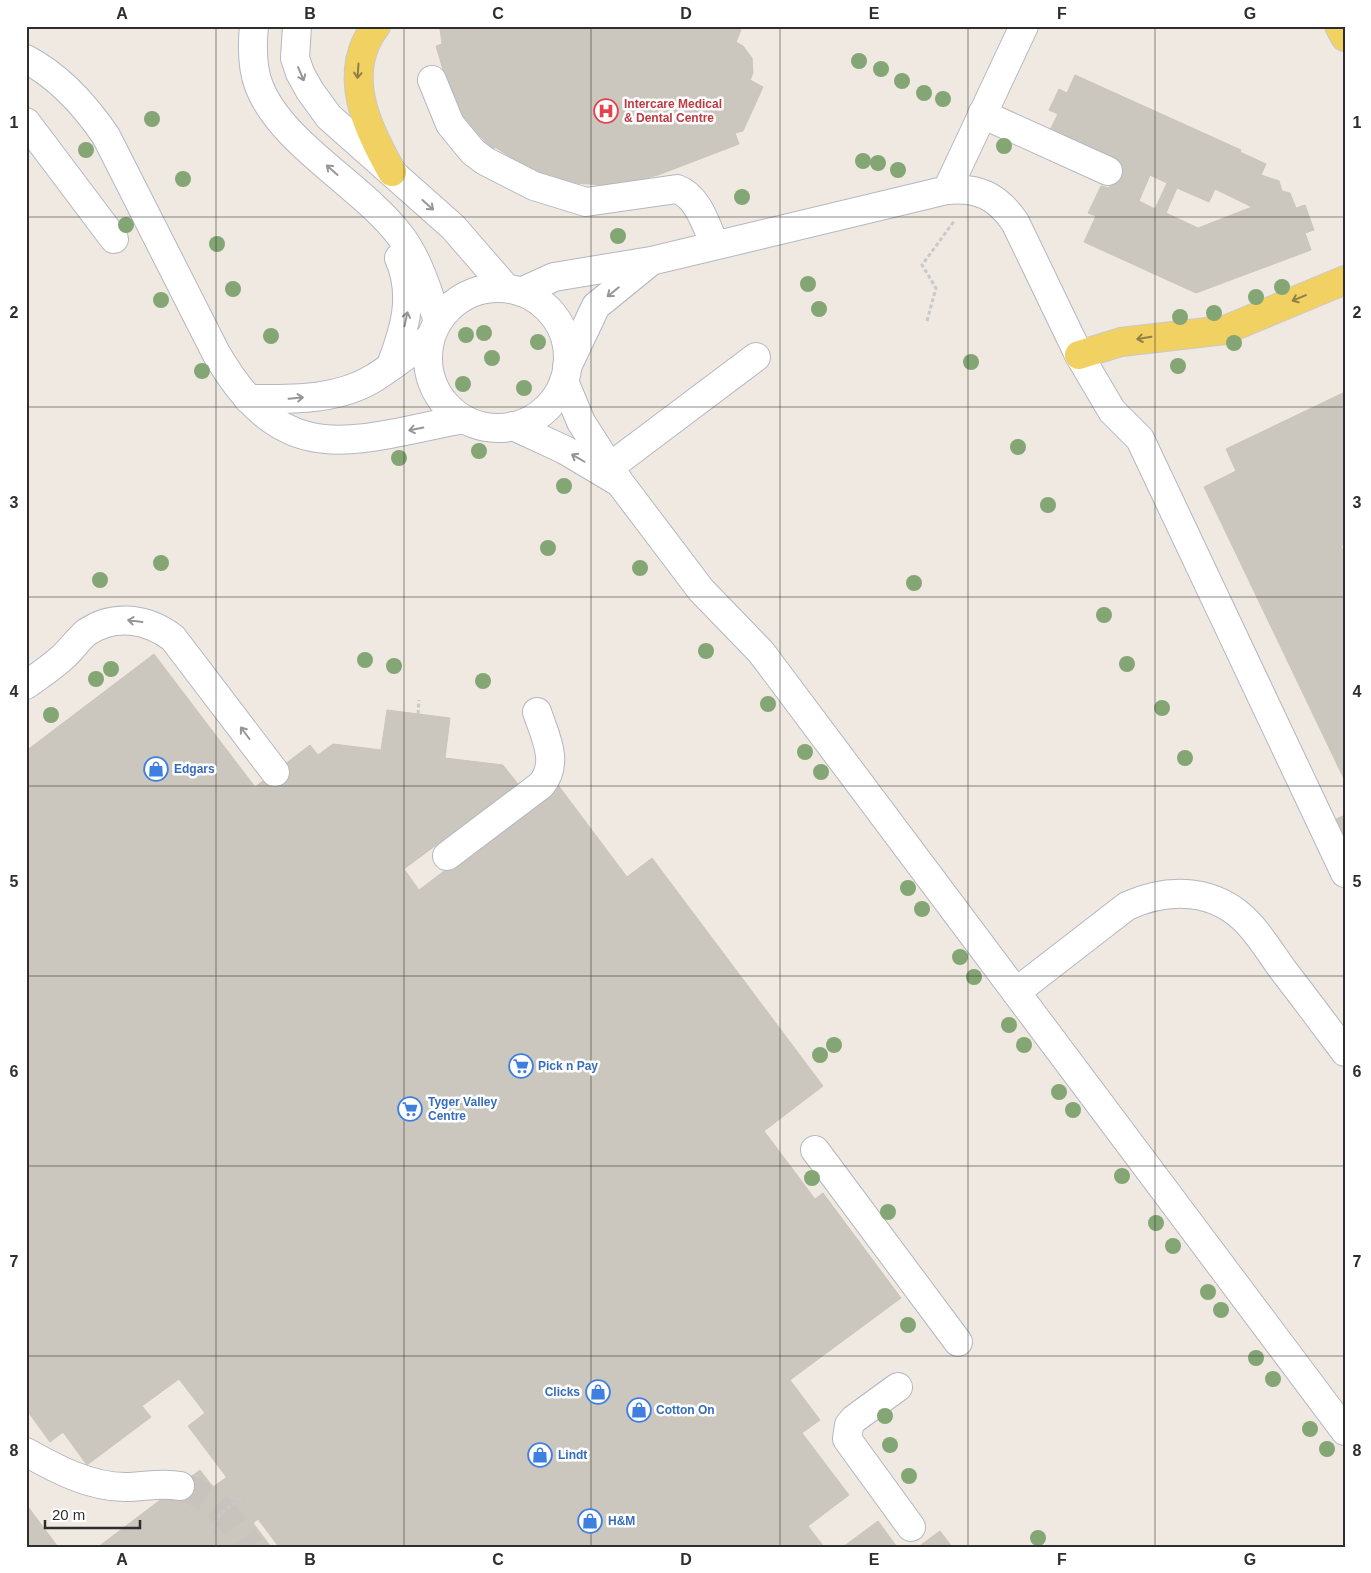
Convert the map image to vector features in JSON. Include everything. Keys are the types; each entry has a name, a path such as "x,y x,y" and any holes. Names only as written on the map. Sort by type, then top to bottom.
{"main road":[{"path":"376,26 366,42 358,64 358,90 376,144 392,172"},
{"path":"1339,26 1345,38"},
{"path":"1079,355 1121,342 1225,330 1345,280"}],"street":[{"path":"254,26 252,46 255,71 259,86 266,100 304,146 376,208 412,252 434,330 427,356 429,372 434,387 442,401 464,419 488,428 514,426 539,415 550,405 596,306 651,261"},
{"path":"297,26 295,58 300,73 310,91 329,117 453,227 514,290 538,300 556,318 566,341 566,374 582,422 616,475 701,590 761,652 1345,1431"},
{"path":"947,190 1024,26"},
{"path":"26,59 51,75 71,93 90,113 106,136 216,354 237,388 270,420 284,428 315,439 370,437 464,419"},
{"path":"432,80 450,124 473,152 485,161 534,186 577,201 595,202 677,189 692,197 715,245"},
{"path":"982,114 1108,171"},
{"path":"26,122 114,239"},
{"path":"248,399 286,399 336,394 375,378 434,330 448,309 460,299 482,290 514,290 554,277 651,261 947,190 964,188 980,191 995,199 1006,209 1015,222 1079,355 1112,411 1140,439 1345,873"},
{"path":"355,190 393,246 406,276 408,312 391,365"},
{"path":"616,475 756,357"},
{"path":"514,426 616,475"},
{"path":"26,685 63,657 87,632 100,625 123,620 146,623 161,628 173,638 275,772"},
{"path":"447,856 541,785 547,778 550,770 551,754 537,712"},
{"path":"1016,992 1127,906 1146,897 1168,893 1190,893 1222,903 1249,924 1345,1052"},
{"path":"815,1150 958,1342"},
{"path":"898,1387 854,1419 849,1425 847,1439 911,1527"},
{"path":"26,1452 44,1462 97,1484 125,1487 156,1483 180,1486"}],"path":[{"path":"927,321 936,288 922,265 957,218 947,190"},
{"path":"418,714 419,700"},
{"path":"208,1534 220,1514 243,1497"}],"building":[{"name":"Intercare Medical & Dental Centre","path":"732,26 741,30 736,42 743,46 752,58 753,73 750,80 763,87 743,131 735,133 739,144 658,175 631,182 603,185 574,183 546,175 519,163 495,147 493,150 466,121 452,100 436,46 442,44 440,29"},
{"path":"1075,75 1241,150 1240,152 1266,164 1261,175 1279,181 1282,191 1290,193 1296,208 1305,205 1314,230 1305,233 1311,250 1196,293 1084,242 1096,216 1088,213 1101,186 1109,188 1121,162 1050,130 1058,114 1049,110 1059,89 1067,93","holes":["1150,175 1167,183 1155,209 1139,201","1177,188 1209,202 1215,189 1252,207 1198,228 1166,213"]},
{"path":"1345,392 1345,544 1341,546 1345,554 1345,781 1204,487 1236,471 1226,449"},
{"name":"Tyger Valley Centre","path":"154,654 255,787 310,745 318,755 333,744 381,750 387,710 450,718 445,758 503,765 518,784 404,869 419,890 558,785 627,877 652,858 823,1086 764,1131 815,1199 823,1193 901,1298 790,1380 820,1420 802,1433 849,1495 808,1526 824,1547 279,1547 188,1426 205,1413 179,1379 142,1406 151,1417 87,1465 63,1432 50,1442 26,1409 26,751"},
{"path":"1345,815 1345,836 1336,819"},
{"path":"200,1470 213,1487 227,1477 258,1519 253,1523 271,1547 98,1547"},
{"path":"26,1504 58,1547 26,1547"},
{"path":"878,1521 897,1547 843,1547"},
{"path":"940,1531 952,1547 918,1547"}],"tunnel":[{"path":"180,1486 204,1497 221,1509 250,1547"}],"place":[{"name":"Intercare Medical & Dental Centre","path":"606,111"},
{"name":"Edgars","path":"156,769"},
{"name":"Pick n Pay","path":"521,1066"},
{"name":"Tyger Valley Centre","path":"410,1109"},
{"name":"Clicks","path":"598,1392"},
{"name":"Cotton On","path":"639,1410"},
{"name":"Lindt","path":"540,1455"},
{"name":"H&M","path":"590,1521"}]}
